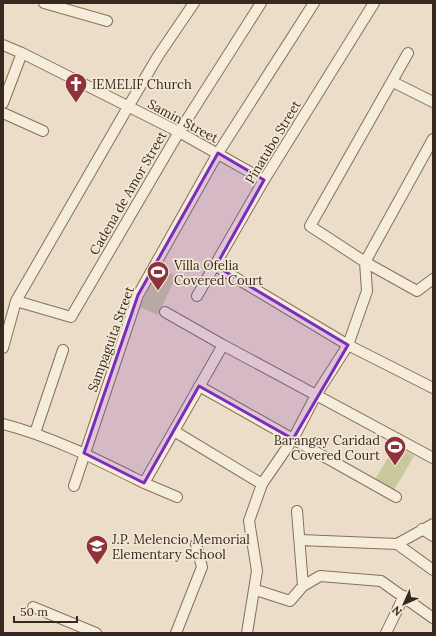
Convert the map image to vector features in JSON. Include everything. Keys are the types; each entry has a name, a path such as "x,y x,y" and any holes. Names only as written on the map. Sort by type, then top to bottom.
{"street":[{"path":"44,3 107,21"},
{"path":"3,348 16,301 158,56 194,3"},
{"name":"Cadena de Amor Street","path":"16,301 71,317 179,132 261,3"},
{"name":"Sampaguita Street","path":"74,486 138,295 218,153 314,3"},
{"name":"Pinatubo Street","path":"197,296 216,266 264,180 374,3"},
{"name":"Samin Street","path":"3,45 22,53 179,132 264,180"},
{"path":"3,103 22,53"},
{"path":"408,53 393,82 310,226 365,262 417,291 433,279"},
{"path":"393,82 433,102"},
{"path":"3,113 43,131"},
{"path":"247,633 256,590 257,571 249,521 262,484 293,439 316,396 348,345 367,291 365,262 433,139"},
{"path":"216,266 348,345 433,388"},
{"path":"165,312 316,396 433,458"},
{"path":"144,483 223,345"},
{"path":"35,432 63,350"},
{"path":"199,386 396,497"},
{"path":"3,424 35,432 84,453 144,483 177,497"},
{"path":"174,431 262,484"},
{"path":"296,511 300,540 303,586"},
{"path":"300,540 397,544 433,524"},
{"path":"422,529 433,536"},
{"path":"176,633 202,567 196,544"},
{"path":"397,544 433,570"},
{"path":"256,590 290,601 303,586 320,576 381,581 433,618"},
{"path":"386,633 404,596"},
{"path":"33,608 96,633"}],"highlighted area":[{"path":"218,153 264,180 216,266 348,345 293,439 199,386 144,483 84,453 138,295"}],"green space":[{"name":"Villa Ofelia Covered Court","path":"158,268 176,276 158,315 140,307"},
{"name":"Barangay Caridad Covered Court","path":"396,445 414,456 394,490 375,479"}],"place":[{"name":"IEMELIF Church","path":"76,104"},
{"name":"Villa Ofelia Covered Court","path":"158,292"},
{"name":"Barangay Caridad Covered Court","path":"395,466"},
{"name":"J.P. Melencio Memorial Elementary School","path":"97,566"}]}
